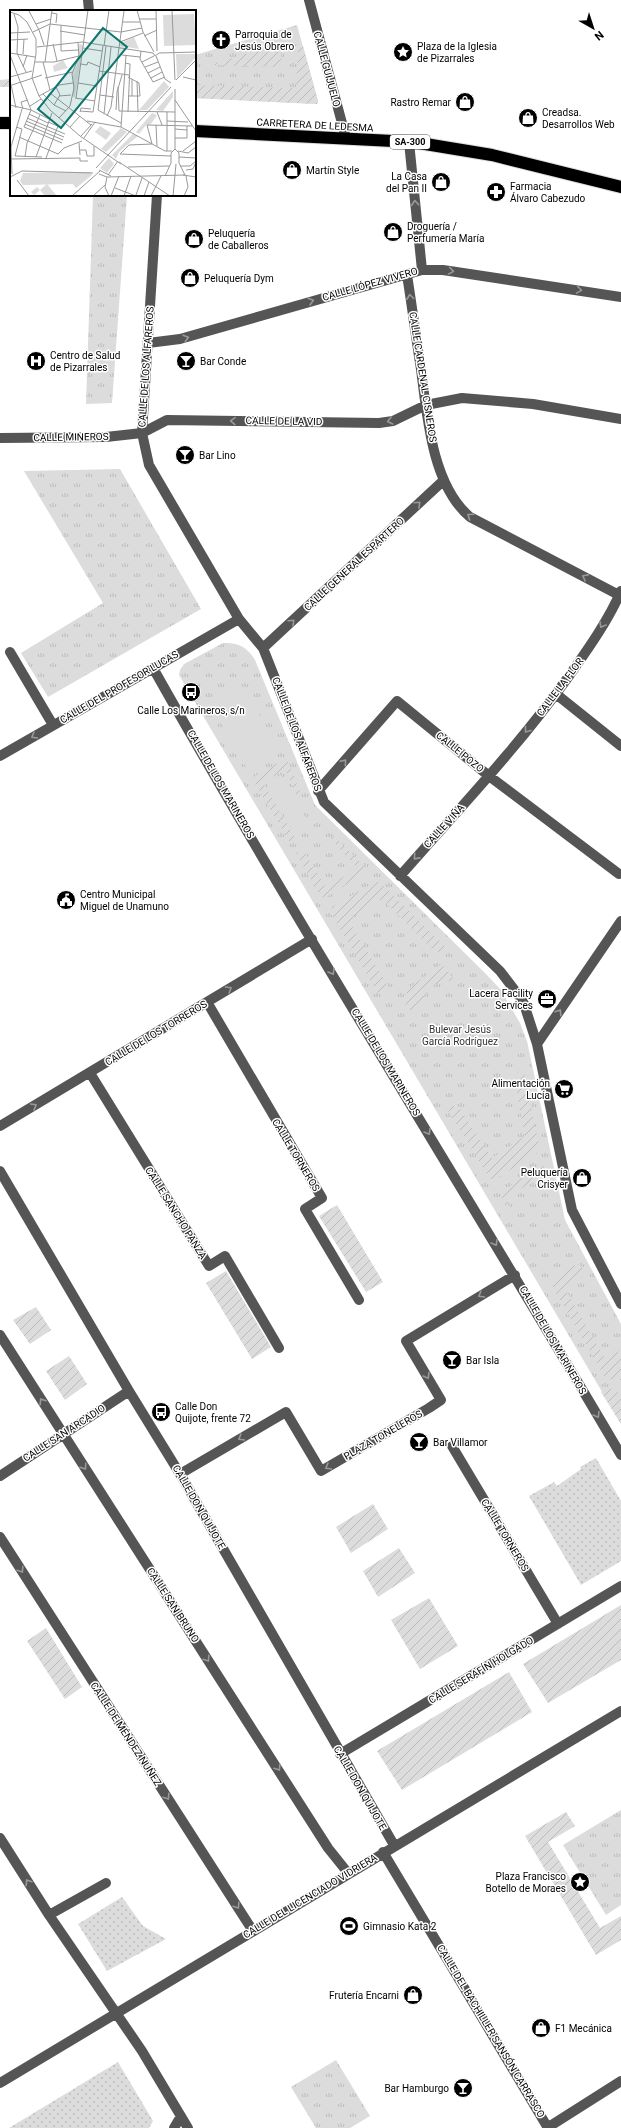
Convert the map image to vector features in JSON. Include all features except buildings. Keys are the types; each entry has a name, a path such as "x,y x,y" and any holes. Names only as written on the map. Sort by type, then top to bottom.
{"highway":[{"name":"CARRETERA DE LEDESMA","path":"196,131 409,142 492,155 621,187"}],"street":[{"path":"88,0 89,10"},
{"name":"CALLE GUIJUELO","path":"309,0 346,138"},
{"path":"409,142 422,270"},
{"name":"CALLE DE LOS ALFAREROS","path":"157,196 142,433 149,465 238,619 263,648 318,791 324,802 500,971 523,1001 537,1044 572,1210 621,1304"},
{"name":"CALLE LÓPEZ VIVERO","path":"148,343 180,340 393,277 407,275 422,270 443,270 621,297"},
{"name":"CALLE CARDENAL CISNEROS","path":"407,275 431,436 444,480 459,508 470,517 620,593"},
{"name":"CALLE DE LA VID","path":"142,433 167,420 379,423 393,421 426,405 462,398 491,399 533,404 621,419"},
{"name":"CALLE MINEROS","path":"0,438 106,437 142,433"},
{"name":"CALLE GENERAL ESPARTERO","path":"263,648 444,480"},
{"name":"CALLE LA FLOR","path":"489,776 556,694 590,646 620,593"},
{"name":"CALLE DEL PROFESOR LUCAS","path":"0,756 238,619"},
{"path":"10,652 53,725"},
{"name":"CALLE DE LOS MARINEROS","path":"153,668 312,939 515,1275 621,1455"},
{"path":"556,694 621,746"},
{"name":"CALLE POZO","path":"318,791 397,701 489,776 619,874"},
{"name":"CALLE VIÑA","path":"400,876 489,776"},
{"path":"537,1044 621,921"},
{"name":"CALLE DE LOS TORREROS","path":"0,1126 312,939"},
{"name":"CALLE TORNEROS","path":"207,1002 322,1198 305,1209 360,1300"},
{"name":"CALLE SANCHO PANZA","path":"90,1073 209,1266 225,1256 279,1348"},
{"name":"CALLE DON QUIJOTE","path":"0,1171 129,1392 180,1474 340,1754 394,1845"},
{"name":"PLAZA TONELEROS","path":"180,1474 286,1412 321,1471 429,1408 441,1400 406,1341 515,1275"},
{"name":"CALLE SAN BRUNO","path":"0,1335 328,1848 348,1873"},
{"name":"CALLE SAN ARCADIO","path":"0,1476 129,1392"},
{"name":"CALLE TORNEROS","path":"452,1446 558,1624"},
{"name":"CALLE DE MÉNDEZ NÚÑEZ","path":"0,1537 253,1930"},
{"name":"CALLE SERAFÍN HOLGADO","path":"340,1754 621,1586"},
{"name":"CALLE DEL LICENCIADO VIDRIERA","path":"0,2083 394,1845 621,1711"},
{"path":"0,1838 49,1915 142,2051 188,2128"},
{"name":"CALLE DEL BACHILLER SANSÓN CARRASCO","path":"383,1852 548,2128"},
{"path":"49,1915 106,1883"},
{"path":"548,2128 621,2081"},
{"path":"174,2128 180,2116"}],"green space":[{"path":"297,25 318,101 317,104 196,98 196,55"},
{"path":"274,45 281,50 281,64 276,67 210,65"},
{"path":"303,46 318,101 317,104 196,98 196,85 296,88 298,51"},
{"path":"10,79 10,87 0,87 0,80"},
{"path":"93,196 127,196 112,403 86,404"},
{"path":"120,469 201,609 48,697 21,653 103,603 24,471"},
{"name":"Bulevar Jesús García Rodríguez","path":"223,643 233,643 242,646 252,655 255,660 315,805 486,974 501,990 520,1023 527,1041 565,1220 621,1324 621,1424 179,675 184,664"},
{"path":"240,682 279,749 247,768 208,701"},
{"path":"286,758 301,794 297,796 285,769 263,783 296,839 290,843 252,778"},
{"path":"281,775 307,820 292,829 266,783"},
{"path":"334,836 366,868 367,871 326,897 321,897 296,853 303,850 326,888 357,868 330,838"},
{"path":"379,882 447,948 438,952 434,951 384,901 378,900 353,917 350,923 388,986 389,989 382,994 378,993 331,914 332,907 373,883"},
{"path":"440,965 445,967 455,981 447,981 436,984 428,992 419,1010 406,1010 405,1000 408,989"},
{"path":"521,1071 524,1073 540,1149 536,1154 493,1180 489,1177 447,1109 452,1105 459,1107 492,1158 525,1136 514,1079 517,1073"},
{"path":"543,1162 546,1177 541,1174 508,1198 508,1204 510,1207 508,1209 503,1202 501,1193"},
{"path":"337,1205 383,1282 366,1292 319,1216"},
{"path":"577,1264 581,1266 585,1273 582,1278 567,1287 567,1292 604,1357 608,1358 621,1350 621,1380 606,1379 552,1286 552,1281 555,1277"},
{"path":"226,1271 271,1347 252,1359 206,1283"},
{"path":"36,1307 51,1330 30,1344 13,1320"},
{"path":"69,1356 87,1384 65,1400 46,1371"},
{"path":"606,1387 618,1392 621,1396 621,1424 601,1392"},
{"path":"596,1458 621,1501 621,1561 581,1585 529,1496 554,1482 557,1486 581,1469 580,1467"},
{"path":"373,1504 388,1529 351,1553 336,1527"},
{"path":"399,1548 415,1573 378,1597 363,1571"},
{"path":"429,1598 458,1646 420,1669 391,1620"},
{"path":"621,1605 621,1660 548,1703 523,1664"},
{"path":"46,1628 82,1687 65,1699 27,1641"},
{"path":"509,1672 532,1712 402,1790 377,1751"},
{"path":"621,1810 621,1905 606,1915 563,1845"},
{"path":"566,1812 575,1826 548,1842 600,1928 621,1916 621,1940 596,1955 525,1836"},
{"path":"122,1897 143,1926 166,1939 107,1971 78,1924"},
{"path":"336,2060 370,2116 350,2128 316,2128 291,2087"},
{"path":"118,2062 153,2121 149,2128 9,2128"}],"place":[{"name":"Parroquia de Jesús Obrero","path":"221,40"},
{"name":"Plaza de la Iglesia de Pizarrales","path":"403,52"},
{"name":"Rastro Remar","path":"465,102"},
{"name":"Creadsa. Desarrollos Web","path":"528,118"},
{"name":"Martín Style","path":"292,170"},
{"name":"La Casa del Pan II","path":"441,182"},
{"name":"Farmacia Álvaro Cabezudo","path":"496,192"},
{"name":"Droguería / Perfumería María","path":"393,232"},
{"name":"Peluquería de Caballeros","path":"194,239"},
{"name":"Peluquería Dym","path":"190,278"},
{"name":"Centro de Salud de Pizarrales","path":"36,361"},
{"name":"Bar Conde","path":"186,361"},
{"name":"Bar Lino","path":"185,455"},
{"name":"Calle Los Marineros, s/n","path":"191,692"},
{"name":"Centro Municipal Miguel de Unamuno","path":"66,900"},
{"name":"Lacera Facility Services","path":"547,999"},
{"name":"Alimentación Lucía","path":"564,1089"},
{"name":"Peluquería Crisyer","path":"582,1178"},
{"name":"Bar Isla","path":"452,1360"},
{"name":"Calle Don Quijote, frente 72","path":"161,1412"},
{"name":"Bar Villamor","path":"419,1442"},
{"name":"Plaza Francisco Botello de Moraes","path":"580,1882"},
{"name":"Gimnasio Kata 2","path":"349,1926"},
{"name":"Frutería Encarni","path":"413,1995"},
{"name":"F1 Mecánica","path":"541,2028"},
{"name":"Bar Hamburgo","path":"463,2088"}]}
